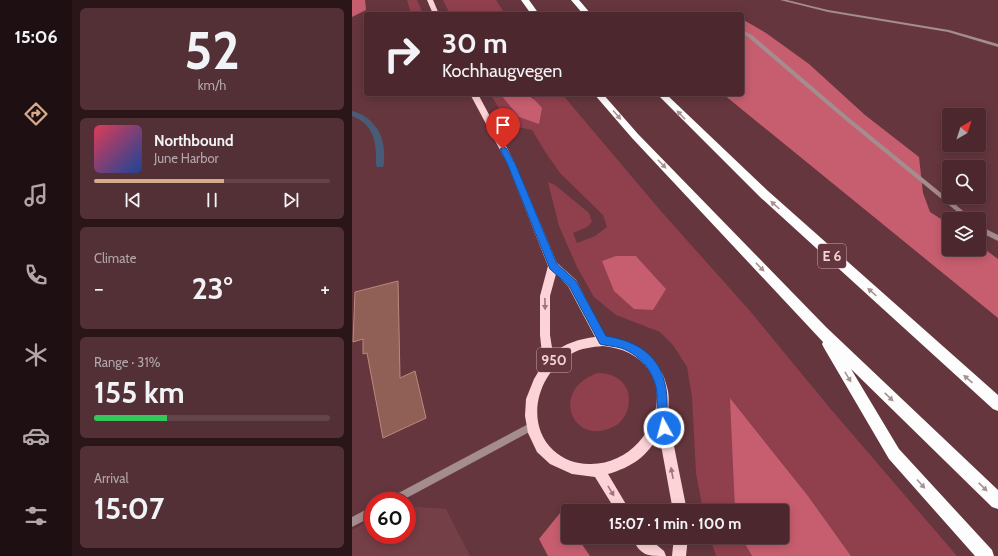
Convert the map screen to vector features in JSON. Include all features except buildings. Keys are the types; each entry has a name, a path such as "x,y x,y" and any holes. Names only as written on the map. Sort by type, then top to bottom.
{"highway":[{"path":"525,0 534,12"},
{"path":"575,0 585,12"},
{"path":"600,96 635,136 821,331 998,501"},
{"name":"E 6","path":"663,96 764,194 998,404"},
{"path":"821,331 894,454 986,556"}],"main road":[{"path":"430,0 435,12"},
{"path":"475,96 511,163 553,266 572,283 603,340"},
{"name":"950","path":"549,364 546,335 545,296 553,266"},
{"name":"950","path":"662,414 654,434 640,451 621,464 599,471 581,470 563,465 548,455 538,441 532,426 530,409 533,393 549,364 574,346 603,340 621,343 637,350 650,362 659,377 663,395 662,414 679,504"},
{"path":"599,471 620,504"},
{"path":"643,544 658,556"},
{"path":"679,556 680,544"}],"street":[{"path":"782,0 828,11 949,31 998,46"},
{"path":"744,33 750,36 846,118 961,212"},
{"path":"986,232 998,238"},
{"path":"409,492 532,426"},
{"path":"352,522 364,516"}],"shaded area":[{"path":"352,0 365,0 366,10 352,17"},
{"path":"407,0 417,0 422,12 410,12"},
{"path":"443,0 496,0 504,12 449,12"},
{"path":"744,20 766,33 809,64 865,115 919,157 923,193 930,212 942,220 942,256 986,256 986,250 998,259 998,318 725,96 744,96"},
{"path":"491,96 502,96 519,117 534,98 530,96 564,96 660,210 750,311 829,407 957,556 851,556 808,496 731,399 735,504 702,504 696,473 692,397 687,367 673,345 660,332 616,315 594,297 577,267 559,226 548,182 555,185 589,213 592,222 587,227 573,233 577,243 595,236 607,227 603,215 560,173 532,130 518,127 501,111","holes":["616,256 636,256 666,289"]},
{"path":"502,96 528,96 537,102 542,108 539,124 519,117"},
{"path":"616,256 636,256 666,289 653,310 634,309 614,291 602,261"},
{"path":"598,373 612,376 623,383 629,400 627,411 620,422 616,426 599,431 586,429 577,423 572,414 570,402 574,391 583,381"},
{"path":"730,398 808,496 851,556 752,556 745,544 789,544 789,504 735,504"},
{"path":"416,507 446,509 470,556 352,556 352,530 364,524 364,544 416,544"},
{"path":"560,513 561,544 582,544 590,556 548,556 539,539"},
{"path":"712,544 745,544 752,556 716,556"}],"waterway":[{"path":"352,113 367,121 376,133 379,140 380,165"}],"route":[{"path":"503,149 511,163 553,266 572,283 603,340 621,343 637,350 650,362 659,377 663,395 662,414 664,428"}]}
